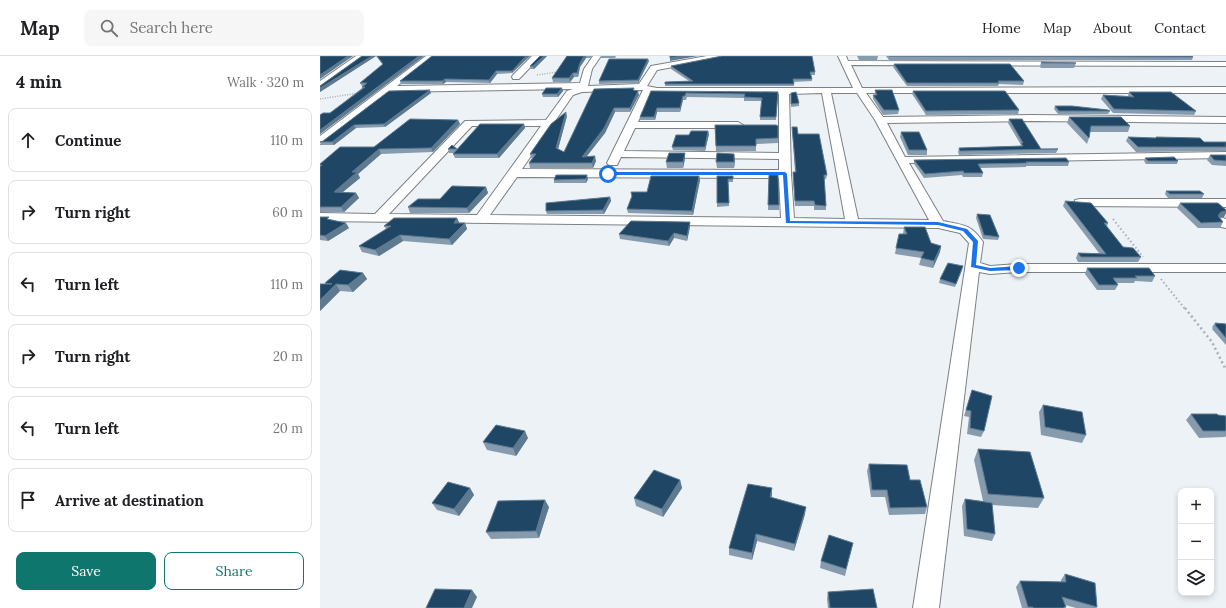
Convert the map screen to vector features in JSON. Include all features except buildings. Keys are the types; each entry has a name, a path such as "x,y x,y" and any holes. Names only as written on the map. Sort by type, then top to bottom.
{"street":[{"path":"320,85 361,56"},
{"path":"320,141 390,89 431,56"},
{"path":"516,77 537,56"},
{"path":"583,88 588,69 597,56"},
{"path":"654,68 721,56"},
{"path":"1020,56 1052,90"},
{"path":"1202,56 1226,70"},
{"path":"608,174 632,125 645,88 660,57"},
{"path":"938,224 880,120 859,90 844,59 1027,63 1226,64"},
{"path":"481,219 570,93 583,88"},
{"path":"390,89 645,88 658,91 1226,90"},
{"path":"784,90 781,125 785,156 788,222"},
{"path":"826,90 852,223"},
{"path":"880,120 1032,118 1226,120"},
{"path":"378,218 469,122 549,123"},
{"path":"632,125 746,125"},
{"path":"618,154 785,156"},
{"path":"901,160 1132,158 1226,155"},
{"path":"514,173 785,174"},
{"path":"1080,203 1226,203"},
{"path":"320,217 938,224 965,230 976,242 926,608"},
{"path":"973,266 990,270 1019,268 1226,268"}],"path":[{"path":"1113,219 1212,342 1226,370"}],"route":[{"path":"608,174 785,174 788,222 938,224 965,230 976,242 973,266 990,270 1019,268"}]}
